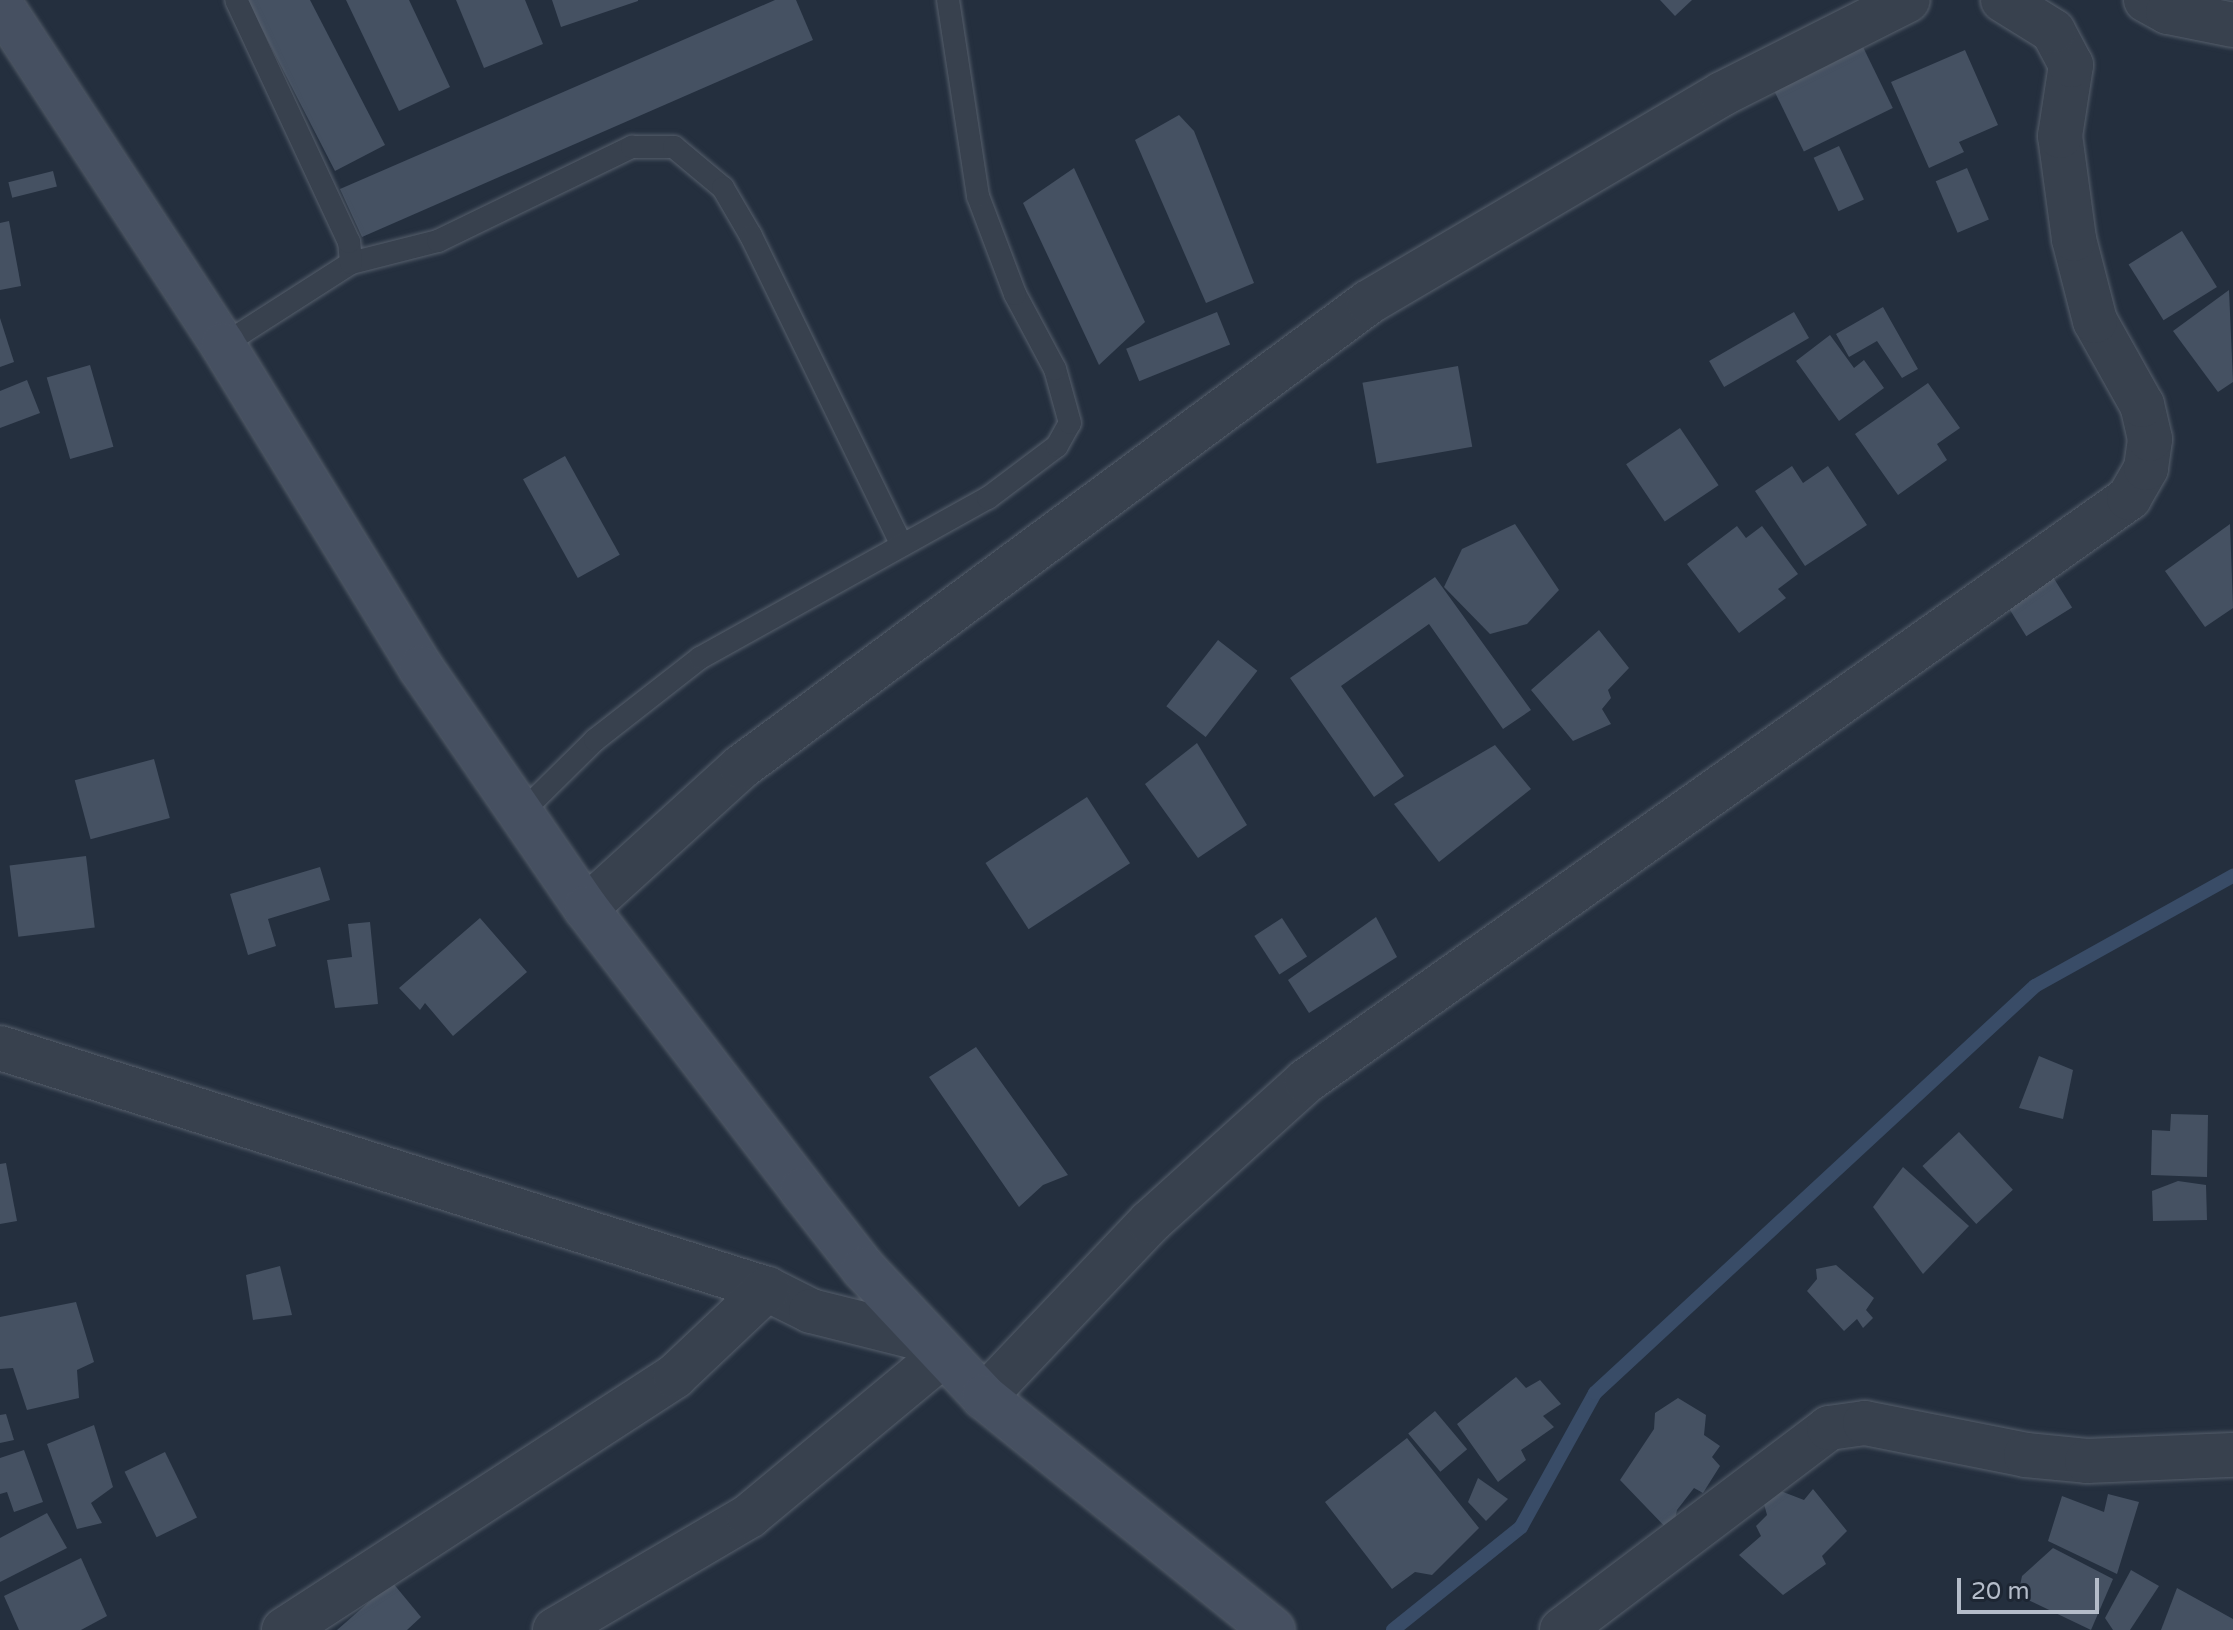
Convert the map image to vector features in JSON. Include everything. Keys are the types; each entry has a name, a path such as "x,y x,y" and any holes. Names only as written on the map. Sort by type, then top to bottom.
{"street":[{"path":"586,908 741,767 1369,302 1709,101 1908,0"},
{"path":"984,1397 1150,1222 1306,1081 2129,498 2146,468 2150,439 2142,405 2095,321 2076,252 2060,136 2071,65 2053,31 2003,0"},
{"path":"2146,0 2168,12 2233,25"},
{"path":"0,4 223,345 421,668 586,908 864,1269 984,1397 1273,1630"},
{"path":"0,1048 767,1289 811,1311 935,1348"},
{"path":"284,1630 675,1376 767,1289"},
{"path":"555,1630 749,1516 935,1348"},
{"path":"1562,1630 1829,1428 1865,1423 2026,1455 2087,1461 2233,1455"}],"lane":[{"path":"236,0 349,242 351,263"},
{"path":"521,813 595,740 700,658 1022,475 1057,446 1070,423 1055,369 1015,294 978,196 948,0"},
{"path":"223,345 351,263 438,241 632,147 674,147 730,200 901,543"}],"building":[{"path":"247,0 310,0 385,145 335,171"},
{"path":"346,0 409,0 450,87 399,111"},
{"path":"456,0 525,0 543,44 484,68"},
{"path":"552,0 638,0 638,1 561,27"},
{"path":"775,0 796,0 813,40 362,237 340,189"},
{"path":"1660,0 1692,0 1675,16"},
{"path":"1863,47 1893,108 1804,152 1774,90"},
{"path":"1965,50 1998,125 1959,142 1964,152 1929,168 1891,82"},
{"path":"1179,115 1194,131 1254,283 1206,303 1135,140"},
{"path":"1839,146 1864,199 1839,211 1814,158"},
{"path":"1074,168 1145,322 1099,365 1023,203"},
{"path":"1967,168 1989,220 1958,233 1936,181"},
{"path":"53,171 57,187 12,198 8,182"},
{"path":"9,221 21,286 0,290 0,223"},
{"path":"2182,231 2217,287 2164,320 2129,264"},
{"path":"2229,290 2233,382 2218,392 2173,331"},
{"path":"1883,307 1918,369 1902,378 1877,341 1849,357 1836,334"},
{"path":"1217,312 1230,344 1139,381 1126,349"},
{"path":"1794,312 1809,338 1724,387 1709,361"},
{"path":"0,318 14,362 0,367"},
{"path":"1830,335 1854,368 1864,360 1884,388 1839,421 1796,361"},
{"path":"90,365 113,447 70,459 47,377"},
{"path":"1458,366 1472,447 1377,464 1362,383"},
{"path":"27,380 40,413 0,428 0,391"},
{"path":"1928,383 1960,428 1937,444 1947,460 1898,495 1855,434"},
{"path":"1680,428 1719,485 1665,522 1626,464"},
{"path":"565,456 620,555 578,578 523,479"},
{"path":"1792,466 1803,483 1828,466 1867,525 1805,566 1755,491"},
{"path":"1515,524 1559,590 1527,624 1490,634 1444,587 1462,549"},
{"path":"2230,524 2233,608 2205,627 2165,571"},
{"path":"1737,526 1746,538 1762,526 1798,574 1778,589 1786,598 1739,633 1687,564"},
{"path":"1435,577 1531,710 1503,729 1429,624 1341,686 1404,776 1374,797 1290,678"},
{"path":"2053,577 2072,608 2026,636 2007,606"},
{"path":"1599,630 1629,668 1608,690 1611,698 1602,709 1611,724 1573,741 1531,690"},
{"path":"1218,640 1257,671 1206,737 1166,706"},
{"path":"1197,743 1247,825 1198,858 1145,784"},
{"path":"1495,745 1531,789 1439,862 1394,804"},
{"path":"154,759 170,818 91,839 75,780"},
{"path":"1087,797 1130,863 1029,929 986,863"},
{"path":"86,856 95,927 18,937 10,865"},
{"path":"320,867 330,900 268,919 276,946 248,955 230,894"},
{"path":"1376,917 1397,957 1309,1013 1288,980"},
{"path":"480,918 527,972 453,1036 425,1003 420,1010 399,988"},
{"path":"1282,918 1307,957 1279,975 1254,936"},
{"path":"370,922 378,1004 335,1008 327,960 352,957 348,924"},
{"path":"976,1047 1068,1175 1043,1185 1019,1207 929,1077"},
{"path":"2039,1056 2073,1070 2063,1119 2019,1108"},
{"path":"2171,1114 2208,1115 2207,1177 2151,1175 2152,1130 2170,1131"},
{"path":"1959,1132 2013,1190 1976,1224 1922,1166"},
{"path":"6,1163 17,1221 0,1224 0,1164"},
{"path":"1903,1167 1969,1226 1923,1274 1873,1207"},
{"path":"2178,1181 2206,1185 2207,1220 2153,1221 2152,1191"},
{"path":"1836,1265 1874,1298 1866,1310 1873,1318 1863,1328 1857,1319 1844,1331 1807,1291 1817,1279 1816,1269"},
{"path":"280,1266 292,1315 253,1320 246,1275"},
{"path":"76,1302 94,1362 77,1370 79,1398 27,1410 13,1368 0,1369 0,1317"},
{"path":"1516,1377 1526,1388 1540,1380 1561,1404 1543,1416 1554,1427 1521,1450 1526,1460 1498,1482 1457,1424"},
{"path":"1678,1398 1706,1415 1704,1435 1720,1446 1712,1457 1720,1466 1703,1493 1694,1488 1677,1510 1672,1534 1620,1480 1654,1429 1655,1413"},
{"path":"1435,1411 1467,1449 1440,1472 1408,1433"},
{"path":"6,1414 14,1440 0,1443 0,1415"},
{"path":"94,1425 113,1487 91,1503 102,1523 77,1529 47,1444"},
{"path":"1407,1438 1479,1528 1432,1575 1415,1572 1392,1589 1325,1502"},
{"path":"24,1450 43,1502 14,1512 7,1492 0,1494 0,1458"},
{"path":"165,1452 197,1518 157,1537 125,1472"},
{"path":"1478,1478 1508,1499 1486,1521 1468,1502"},
{"path":"1813,1489 1847,1531 1822,1556 1826,1564 1783,1595 1739,1555 1761,1536 1756,1526 1767,1515 1764,1504 1778,1490 1804,1500"},
{"path":"2108,1494 2139,1502 2117,1574 2048,1541 2062,1496 2104,1512"},
{"path":"47,1513 67,1548 0,1582 0,1538"},
{"path":"2053,1548 2113,1579 2091,1630 2018,1595 2022,1576"},
{"path":"81,1558 107,1616 81,1630 19,1630 4,1596"},
{"path":"2131,1570 2159,1586 2130,1630 2113,1630 2105,1618"},
{"path":"392,1582 421,1617 407,1630 337,1630"},
{"path":"2177,1588 2233,1619 2233,1630 2161,1630"}],"waterway":[{"path":"1393,1630 1521,1527 1595,1393 2035,986 2233,876"}]}
